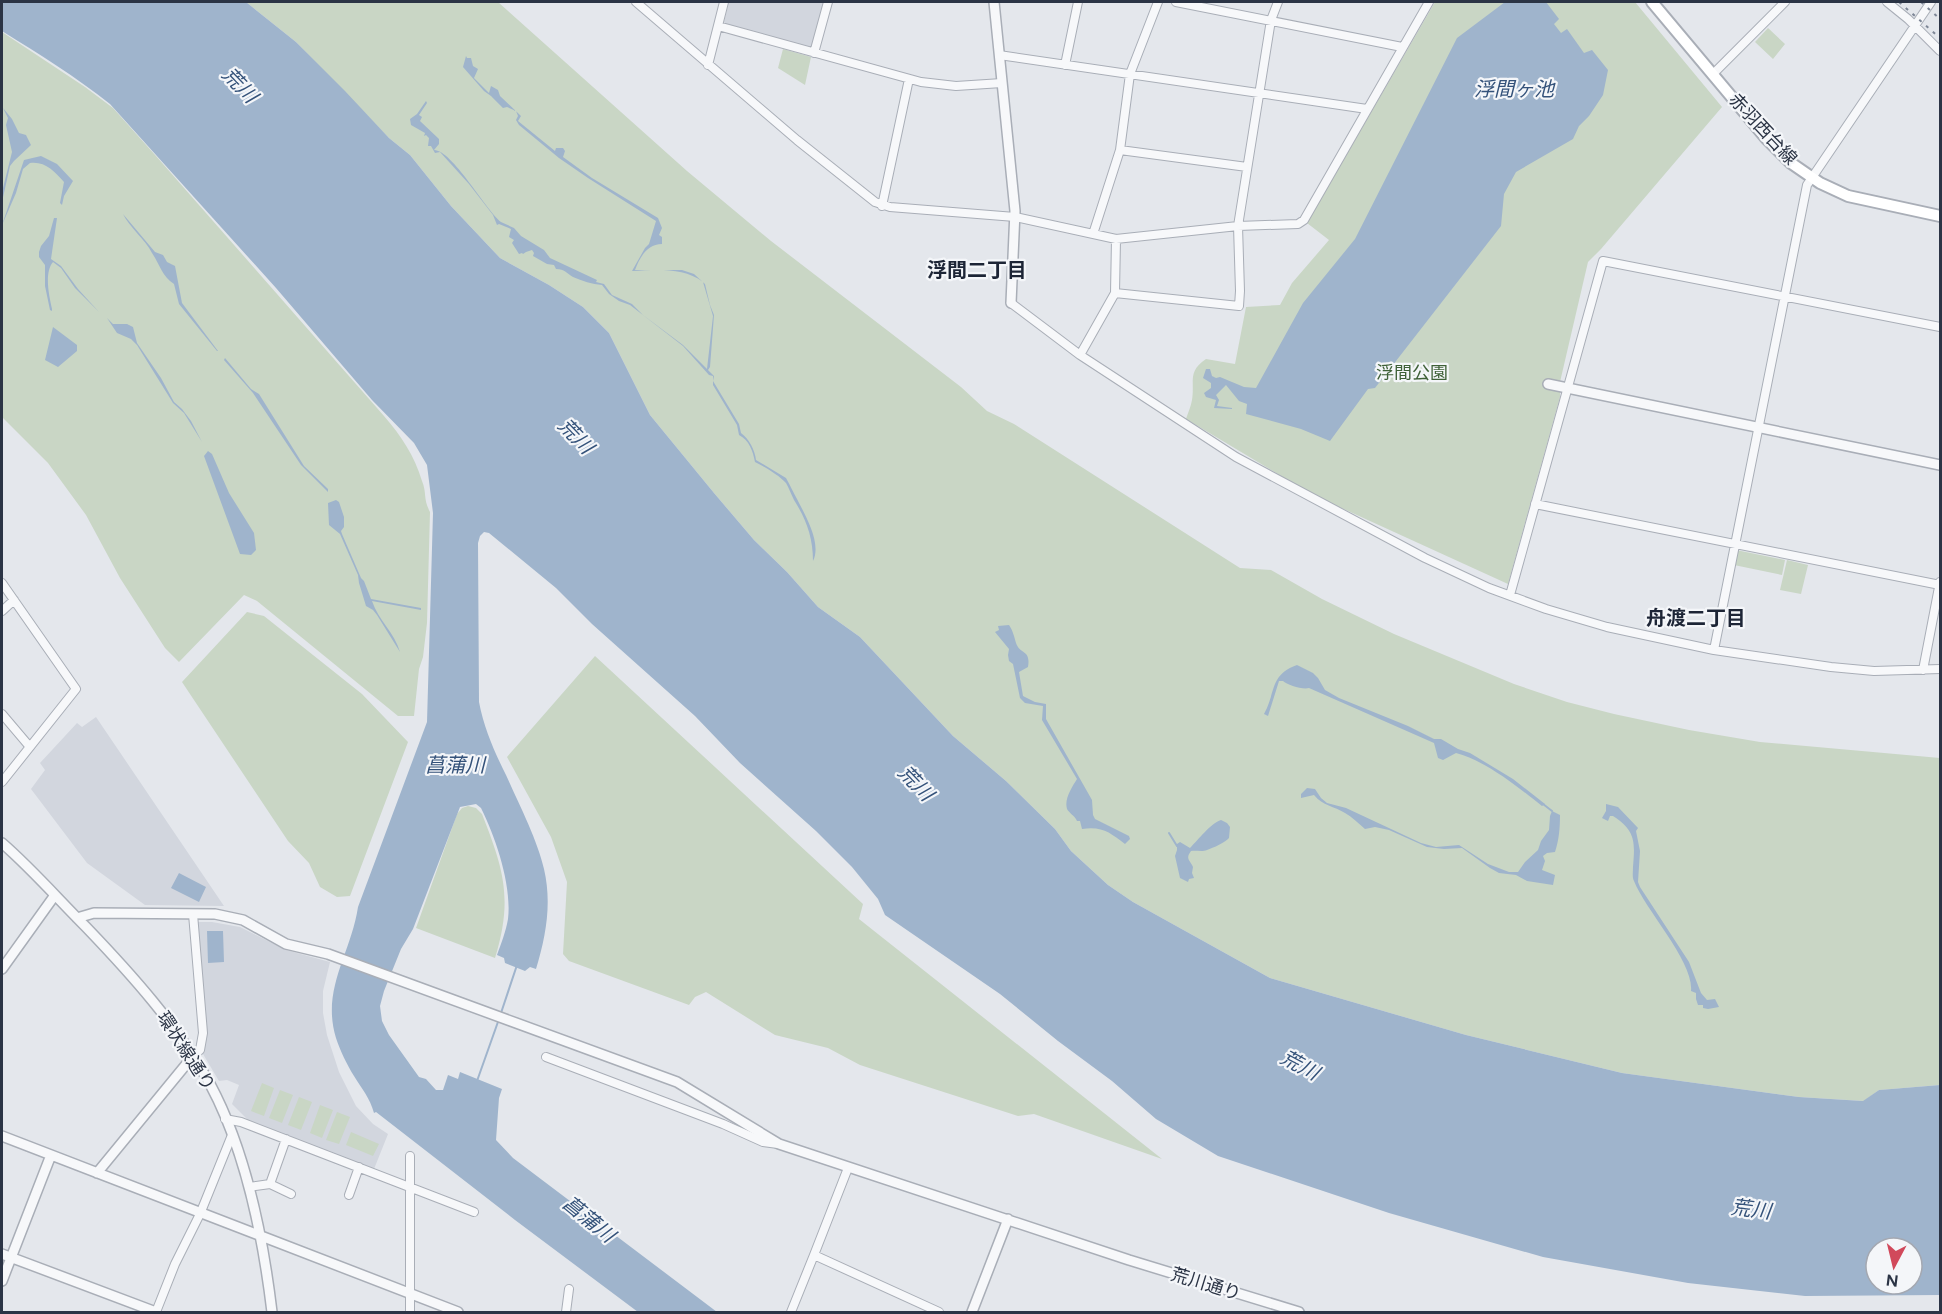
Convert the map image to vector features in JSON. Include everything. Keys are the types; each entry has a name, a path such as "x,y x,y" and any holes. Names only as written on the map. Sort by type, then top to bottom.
{"main road":[{"name":"赤羽西台線","path":"1652,2 1774,147 1791,163 1834,190 1856,198 1941,216"}],"street":[{"path":"636,2 823,162 882,206 1015,218 1116,239 1238,226 1298,224 1304,220 1429,2"},
{"path":"708,64 724,2"},
{"path":"814,53 828,2"},
{"path":"994,2 1015,218 1011,303 1080,355 1236,457 1425,558 1468,579 1546,609 1607,627 1714,650 1874,671 1941,669"},
{"path":"1065,65 1078,2"},
{"path":"1093,234 1120,150 1130,74 1158,2"},
{"path":"1176,2 1402,47"},
{"path":"1115,293 1239,306 1238,226 1271,20 1278,2"},
{"path":"1713,74 1785,2"},
{"path":"1887,2 1941,51"},
{"path":"1714,650 1808,185 1811,177 1930,2"},
{"path":"718,26 909,80 945,86 1002,83"},
{"path":"999,55 1367,109"},
{"path":"882,206 909,80"},
{"path":"1120,150 1247,167"},
{"path":"1080,355 1115,293 1116,239"},
{"path":"1510,595 1603,261 1941,327"},
{"path":"1548,384 1941,465"},
{"path":"1535,504 1940,584 1923,670"},
{"path":"2,583 76,689 2,782"},
{"path":"2,611 14,600"},
{"path":"2,714 30,747"},
{"name":"環状線通り","path":"2,843 77,918 152,999 193,1056 211,1087 232,1135 249,1187 261,1236 272,1312"},
{"path":"2,969 55,896"},
{"name":"荒川通り","path":"77,918 94,913 215,914 243,920 286,944 328,954 677,1082 779,1144 1113,1255 1299,1312"},
{"path":"96,1173 200,1050 203,1033 193,914"},
{"path":"546,1057 723,1124 763,1142 779,1144"},
{"path":"225,1119 241,1122 474,1212"},
{"path":"6,1255 156,1312 232,1135"},
{"path":"2,1136 456,1312"},
{"path":"270,1184 286,1139"},
{"path":"3,1275 6,1255 51,1155"},
{"path":"410,1156 410,1312"},
{"path":"349,1195 359,1167"},
{"path":"791,1312 848,1168"},
{"path":"249,1187 270,1184 291,1194"},
{"path":"972,1312 1008,1220"},
{"path":"814,1255 939,1312"},
{"path":"566,1312 569,1289"}],"shaded area":[{"path":"729,2 824,2 812,45 808,48 725,24"},
{"path":"96,717 224,906 145,905 87,863 31,789 45,770 40,763 77,723 82,727"},
{"path":"197,922 240,927 286,950 330,962 323,991 323,1013 327,1035 339,1072 356,1106 373,1124 388,1134 374,1169 248,1120 232,1104 239,1085 227,1080 219,1081 203,1054 206,1032"}],"green space":[{"path":"246,2 498,2 687,171 771,241 961,387 987,411 1014,424 1240,568 1271,570 1322,599 1394,634 1514,684 1567,702 1689,730 1760,742 1940,758 1940,1085 1879,1090 1864,1101 1799,1097 1622,1073 1466,1035 1270,978 1133,902 1108,885 1071,851 1055,829 1006,781 953,736 860,637 818,607 754,540 650,415 609,333 583,307 500,258 451,206 410,155 389,138 296,42"},
{"name":"浮間公園","path":"1435,2 1635,2 1722,107 1588,262 1560,382 1560,397 1508,584 1313,495 1186,419 1192,400 1193,377 1196,368 1206,359 1235,364 1246,307 1280,305 1292,283 1329,240 1307,223"},
{"path":"1768,28 1785,44 1773,59 1755,42"},
{"path":"2,32 113,108 384,416 407,447 419,472 430,512 427,623 414,716 398,716 257,601 244,595 179,662 165,648 120,578 86,515 48,463 2,417"},
{"path":"783,49 811,57 805,85 778,68"},
{"path":"1736,550 1785,560 1782,575 1734,565"},
{"path":"1787,560 1808,565 1801,594 1780,590"},
{"path":"247,612 264,616 362,694 408,742 350,896 337,897 320,887 309,863 288,841 182,682"},
{"path":"595,656 863,904 859,919 1162,1159 1034,1114 1018,1116 860,1065 828,1048 775,1035 706,992 695,997 689,1005 569,961 563,954 567,882 551,837 507,757"},
{"path":"468,806 476,808 482,814 501,869 505,901 504,918 495,958 416,928 457,814 462,808"},
{"path":"262,1083 274,1088 264,1116 251,1111"},
{"path":"280,1090 293,1095 282,1123 269,1118"},
{"path":"299,1097 312,1102 301,1130 288,1125"},
{"path":"320,1105 333,1110 322,1138 310,1133"},
{"path":"337,1112 350,1117 339,1144 326,1140"},
{"path":"351,1132 379,1144 373,1156 346,1145"}],"water":[{"path":"2,2 246,2 296,42 389,138 410,155 451,206 500,258 583,307 609,333 650,415 754,540 818,607 860,637 953,736 1006,781 1055,829 1071,851 1108,885 1133,902 1270,978 1466,1035 1622,1073 1799,1097 1863,1101 1879,1090 1940,1085 1940,1295 1924,1295 1924,1236 1864,1236 1864,1296 1805,1296 1688,1283 1543,1257 1389,1213 1218,1156 1156,1119 1112,1081 1000,994 885,915 878,899 852,867 816,831 740,763 695,716 592,624 556,588 489,533 484,532 478,543 479,702 497,757 541,858 548,894 543,944 536,969 530,967 525,971 505,963 504,958 497,955 505,933 509,906 502,862 481,808 476,804 460,807 413,929 401,949 384,991 380,1006 382,1021 389,1035 419,1077 426,1079 436,1090 443,1090 448,1075 458,1079 460,1072 502,1089 499,1098 496,1140 513,1158 717,1312 638,1312 376,1112 374,1113 368,1098 351,1072 336,1038 332,1020 332,1003 339,972 358,907 427,722 433,513 427,465 414,443 372,400 276,288 110,104 2,31"},
{"name":"浮間ヶ池","path":"1505,2 1546,2 1559,19 1554,24 1561,33 1567,29 1584,53 1592,50 1608,70 1603,95 1579,126 1573,139 1516,172 1504,194 1501,226 1375,388 1368,389 1330,441 1301,429 1246,414 1247,404 1239,401 1226,385 1216,395 1219,400 1217,406 1232,409 1214,408 1216,400 1206,397 1204,393 1211,388 1211,383 1203,378 1206,369 1210,369 1212,376 1216,378 1220,377 1244,387 1256,388 1303,303 1355,239 1457,38"},
{"path":"466,56 471,58 473,66 478,69 474,78 489,93 491,86 498,90 500,96 516,111 507,107 503,108 484,91 463,67"},
{"path":"426,101 419,115 422,117 420,121 439,139 439,144 434,150 440,152 435,153 431,146 428,146 429,138 424,136 425,133 411,125 410,119 417,114"},
{"path":"3,108 19,133 26,135 31,145 10,166 2,202 2,192 12,152 6,125 8,118"},
{"path":"516,111 521,116 518,121 555,151 556,148 563,148 565,151 563,157 592,178 658,218 662,228 659,235 662,237 662,244 652,246 642,256 635,270 660,270 632,271 649,244 656,221 559,158 519,125 516,120 518,116"},
{"path":"440,152 459,169 501,222 514,228 521,236 544,250 550,258 604,284 612,295 632,304 683,345 707,369 713,316 703,282 714,315 708,370 714,376 713,381 713,376 709,375 683,346 630,305 609,294 602,285 580,280 563,270 556,269 554,265 547,264 533,256 532,250 519,254 512,243 514,240 509,237 511,229 497,225 493,215 469,184"},
{"path":"41,156 57,164 73,181 64,196 62,205 60,203 64,182 45,165 30,163 23,169 16,193 2,225 24,160"},
{"path":"123,214 155,252 163,255 167,262 175,266 182,303 218,351 179,304 174,284 164,274 149,248"},
{"path":"54,218 57,218 51,259 61,266 99,312 75,288 61,268 53,262 48,278 52,311 50,310 45,286 45,265 39,257 39,252 49,236"},
{"path":"660,270 682,270 694,274 702,282 687,274"},
{"path":"107,318 113,324 127,324 133,327 137,343 174,402 182,409 191,421 202,442 184,413 173,403 137,345 131,339 117,333"},
{"path":"53,327 77,345 77,351 58,367 45,360"},
{"path":"225,358 251,389 259,394 304,466 328,489 328,492 301,465 253,393 224,360"},
{"path":"713,381 739,424 741,433 751,445 756,460 786,478 814,538 813,561 808,529 787,485 776,474 755,462 750,446 739,435 737,425 713,385"},
{"path":"208,451 212,454 229,493 254,533 256,550 251,555 240,554 204,456"},
{"path":"336,500 339,502 344,517 342,534 371,599 421,608 421,610 372,601 400,652 377,615 366,606 358,575 340,534 329,525 328,503"},
{"path":"1009,625 1018,647 1027,655 1029,661 1028,667 1019,672 1023,696 1046,704 1046,719 1092,800 1095,819 1129,836 1130,839 1125,844 1101,830 1082,829 1080,821 1077,821 1067,809 1068,797 1077,779 1042,720 1043,706 1025,703 1020,698 1013,664 1009,661 1009,649 995,632 999,630 998,626"},
{"path":"1297,665 1313,673 1325,690 1339,698 1470,753 1513,779 1545,804 1542,806 1501,775 1479,762 1456,753 1443,760 1438,758 1434,743 1309,688 1299,688 1279,681 1268,716 1264,714 1277,679 1288,669"},
{"path":"1307,788 1315,789 1327,803 1346,808 1421,843 1436,847 1459,845 1488,864 1509,872 1518,872 1538,850 1549,830 1552,811 1560,815 1558,838 1555,852 1543,856 1545,861 1542,870 1555,875 1553,885 1499,873 1462,848 1427,847 1389,830 1375,827 1365,829 1348,815 1325,804 1314,795 1301,798 1301,794"},
{"path":"1606,804 1618,807 1638,828 1636,831 1640,851 1638,882 1640,887 1689,962 1701,993 1707,1000 1715,999 1719,1007 1708,1009 1703,1008 1703,1005 1698,1005 1696,993 1691,991 1690,979 1685,966 1633,879 1634,844 1630,832 1621,821 1613,816 1610,816 1608,821 1602,818 1606,811"},
{"path":"1221,820 1230,827 1229,838 1207,850 1191,851 1188,858 1193,867 1194,878 1189,879 1188,882 1180,878 1175,856 1177,844 1180,842 1190,848 1209,828"},
{"path":"179,873 206,887 199,902 171,888"},
{"path":"207,931 223,931 224,962 208,963"}],"waterway":[{"path":"1543,804 1552,811"},
{"path":"1169,833 1177,846"},
{"path":"501,1013 517,965"},
{"path":"477,1081 499,1019"}],"railway":[{"path":"1899,2 1940,38"},
{"path":"1921,2 1940,19"}],"district":[{"name":"浮間二丁目","path":"977,270"},
{"name":"舟渡二丁目","path":"1696,618"}],"water label":[{"name":"荒川","path":"240,85"},
{"name":"荒川","path":"576,436"},
{"name":"菖蒲川","path":"455,765"},
{"name":"荒川","path":"916,783"},
{"name":"荒川","path":"1300,1065"},
{"name":"荒川","path":"1751,1209"},
{"name":"菖蒲川","path":"589,1219"}]}
